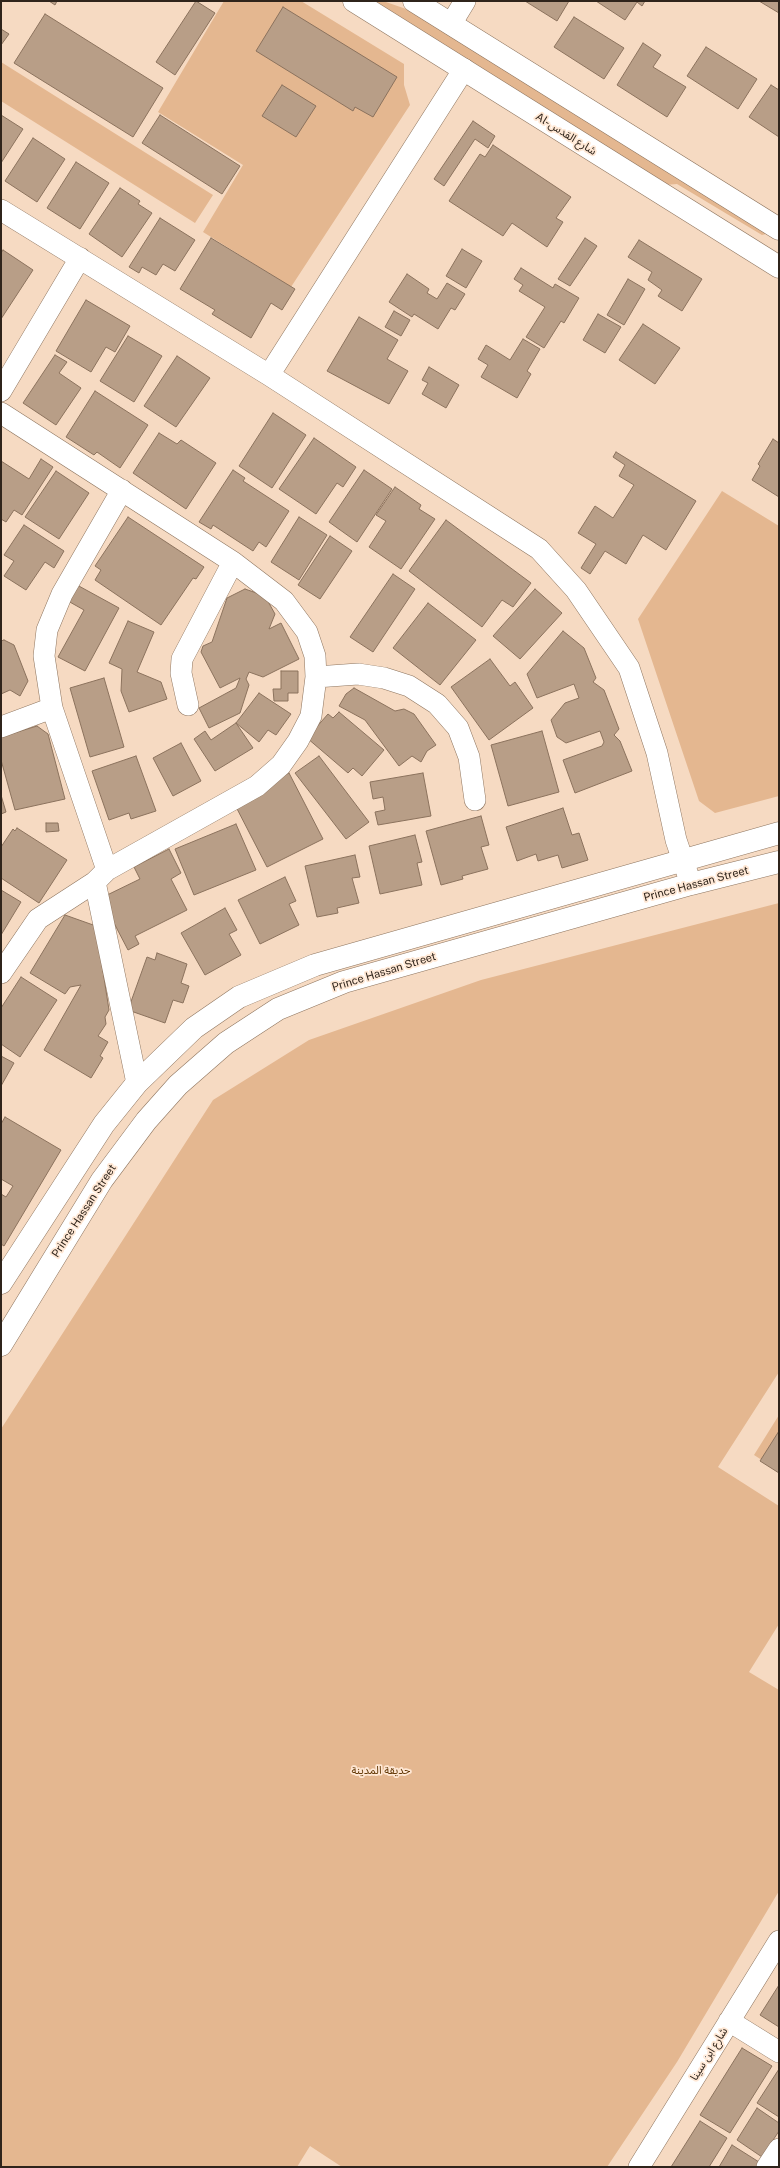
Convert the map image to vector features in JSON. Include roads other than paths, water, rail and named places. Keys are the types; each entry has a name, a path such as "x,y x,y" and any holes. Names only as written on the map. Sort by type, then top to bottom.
{"main road":[{"name":"Al-شارع القدس","path":"354,1 778,264"},
{"path":"414,1 779,230"},
{"path":"1,1283 104,1124 137,1084 194,1028 239,997 315,964 779,833"},
{"name":"Prince Hassan Street","path":"1,1345 102,1180 146,1121 178,1086 226,1043 278,1009 344,982 691,884 779,862"}],"street":[{"path":"451,24 465,1"},
{"path":"269,375 464,69"},
{"path":"1,210 269,375 539,549 576,590 629,668 657,753 682,860 691,884"},
{"path":"1,390 80,258"},
{"path":"1,413 233,562 284,601 307,632 315,656 316,677 311,716 298,741 281,764 257,786 101,876 38,919 1,973"},
{"path":"122,490 62,594 47,630 44,656 52,708 101,876 137,1084"},
{"path":"188,705 181,674 182,659 233,562"},
{"path":"316,677 358,674 384,678 409,686 437,704 458,728 469,757 475,800"},
{"path":"1,726 52,708"},
{"name":"شارع ابن سينا","path":"639,2167 779,1940"},
{"path":"729,2021 779,2052"},
{"path":"767,2167 779,2149"}],"park label":[{"name":"حديقة المدينة","path":"381,1771"}]}
